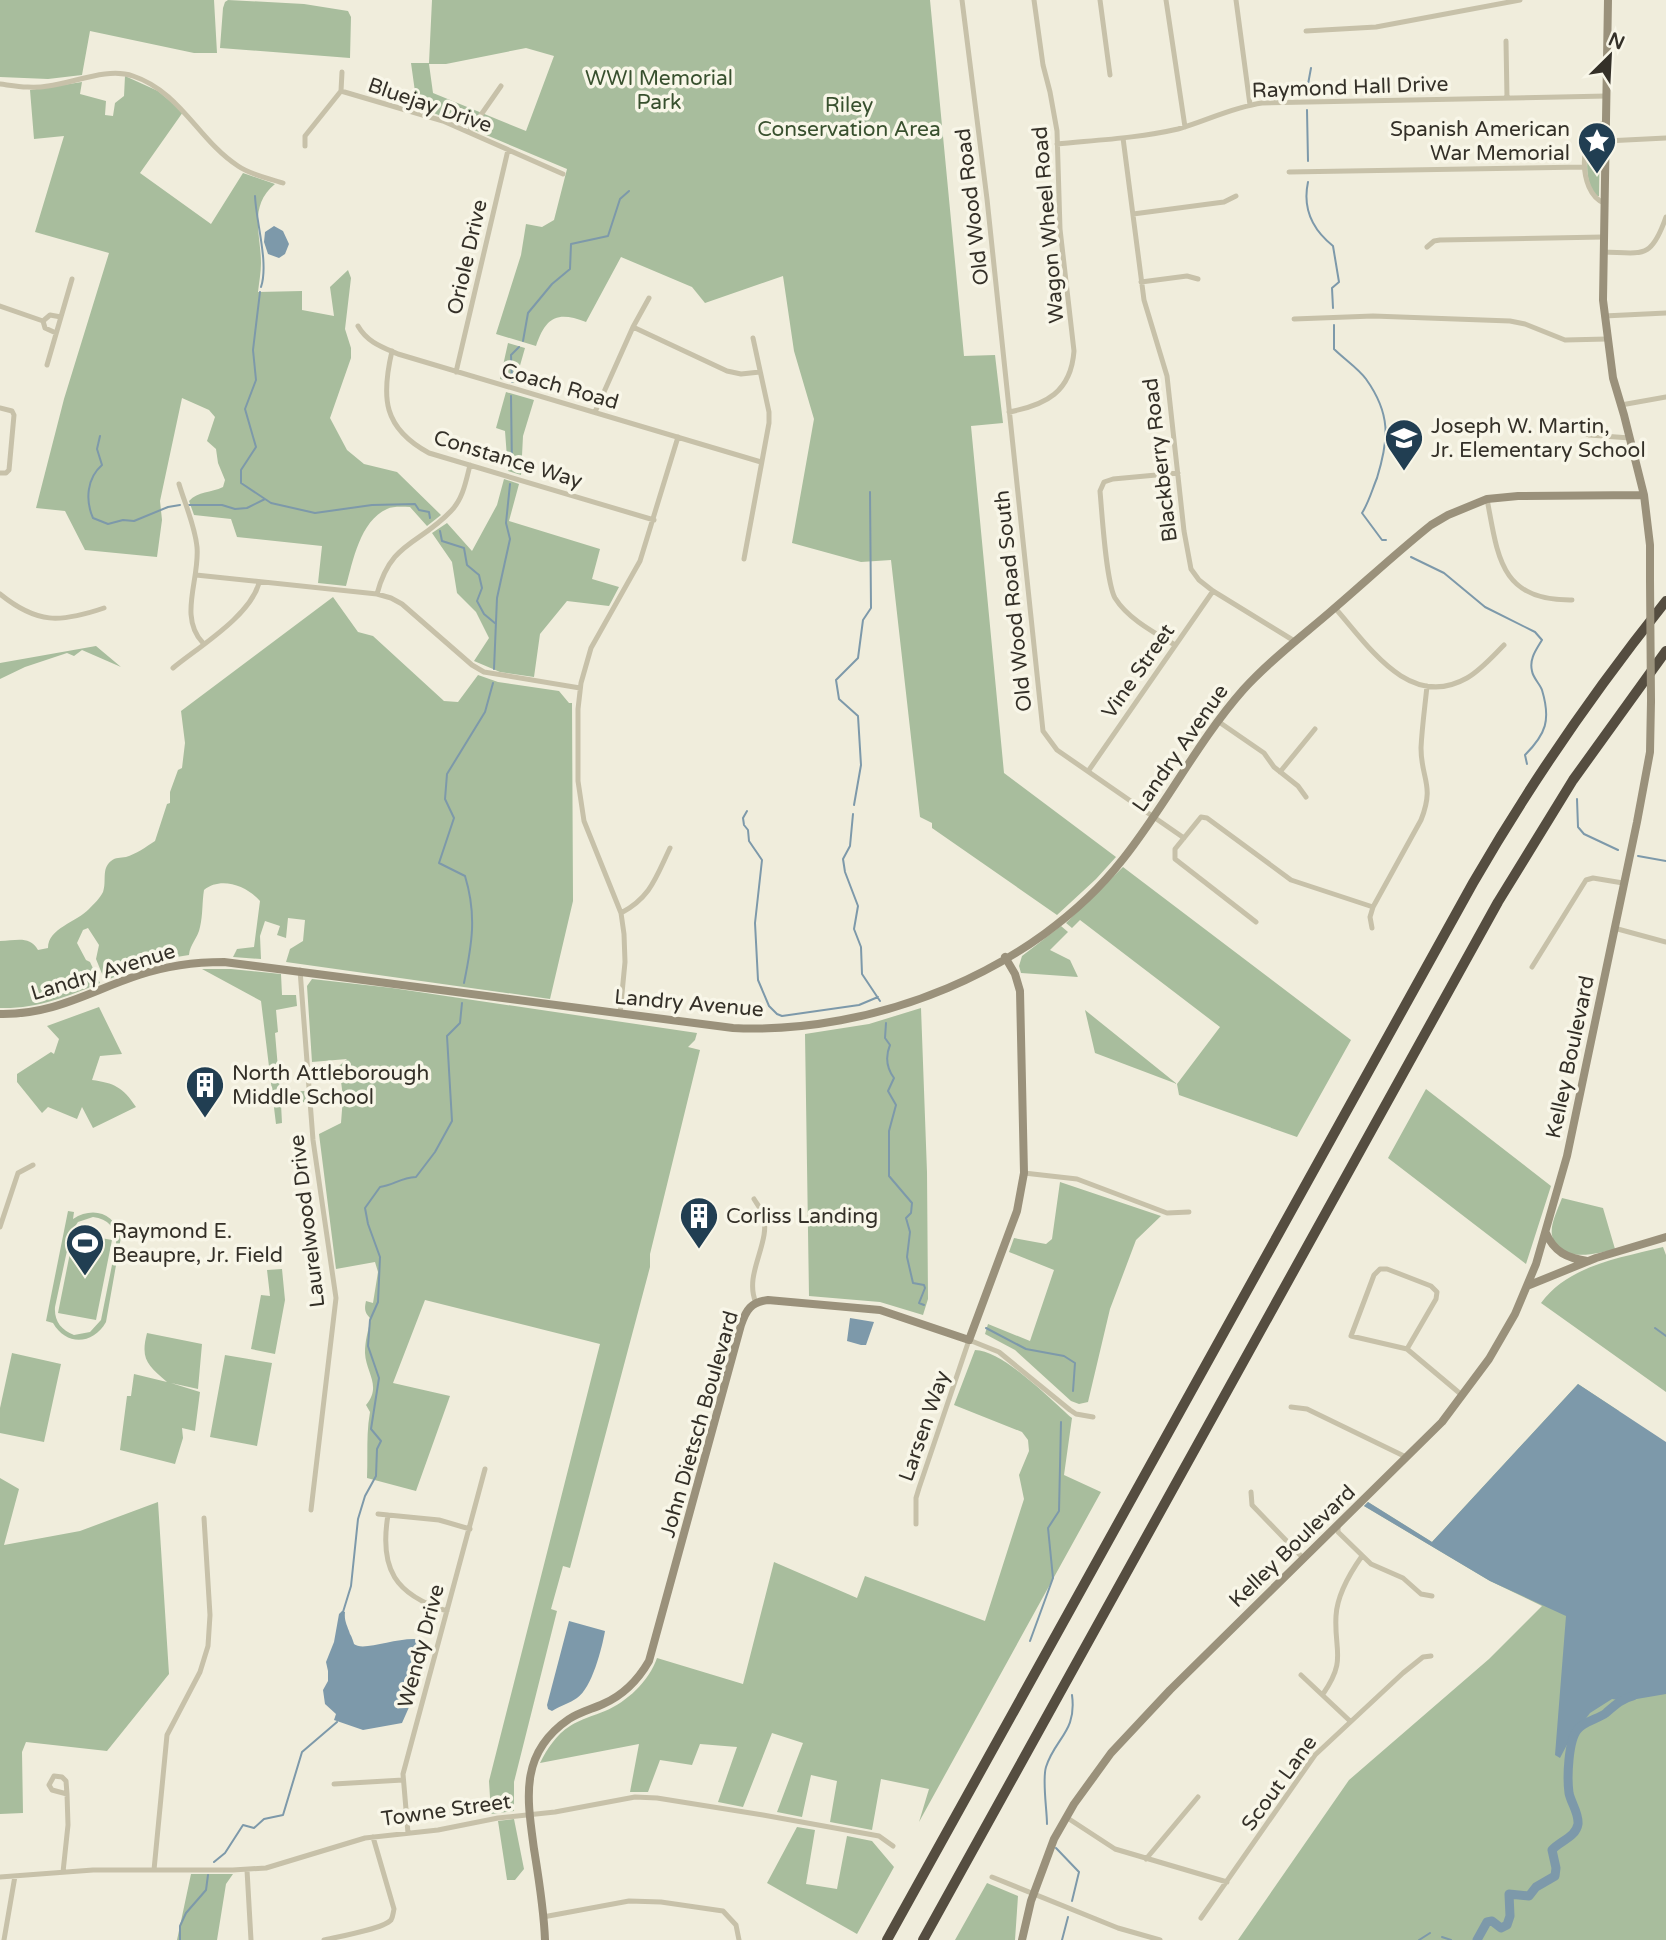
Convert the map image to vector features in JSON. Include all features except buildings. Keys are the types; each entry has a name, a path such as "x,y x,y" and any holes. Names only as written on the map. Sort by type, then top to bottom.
{"highway":[{"path":"887,1940 1472,883 1574,724 1666,601"},
{"path":"923,1940 1497,902 1583,766 1666,651"}],"street":[{"name":"Old Wood Road","path":"962,0 987,199 1009,412"},
{"name":"Wagon Wheel Road","path":"1009,412 1036,406 1050,399 1062,387 1074,360 1060,229 1057,144 1034,0"},
{"path":"1100,0 1110,75"},
{"path":"1166,0 1185,127"},
{"path":"1236,0 1250,104"},
{"path":"1306,31 1376,27 1520,0"},
{"name":"Kelley Boulevard","path":"1022,1940 1045,1858 1066,1817 1099,1770 1170,1690 1442,1422 1503,1336 1527,1286 1546,1233 1567,1156 1650,752 1650,545 1644,495 1613,378 1604,316 1602,237 1608,0"},
{"path":"1506,41 1507,98"},
{"path":"305,146 305,136 341,91 342,72"},
{"path":"0,84 27,88 109,74 135,76 162,90 176,101 236,165 283,183"},
{"path":"469,132 501,86"},
{"name":"Bluejay Drive","path":"341,91 402,108 469,132 563,174"},
{"name":"Raymond Hall Drive","path":"1057,144 1123,138 1185,127 1250,104 1607,96"},
{"path":"1604,203 1594,197 1589,188 1584,167 1589,139 1600,124 1606,122"},
{"name":"Blackberry Road","path":"1123,138 1141,282 1167,376 1187,558 1199,580 1296,642"},
{"path":"1606,141 1666,138"},
{"name":"Oriole Drive","path":"456,372 508,150"},
{"path":"1289,172 1584,167"},
{"path":"1133,214 1224,202 1236,196"},
{"path":"1602,252 1638,253 1649,249 1658,239 1666,217"},
{"path":"1427,247 1436,240 1602,237"},
{"path":"1141,282 1187,276 1198,279"},
{"path":"47,365 72,279"},
{"path":"595,412 649,298"},
{"path":"0,306 43,321"},
{"path":"1604,316 1666,313"},
{"path":"43,321 50,314 61,317"},
{"path":"1294,319 1362,316 1510,321 1565,340 1607,339"},
{"path":"43,321 45,328 56,333"},
{"name":"Coach Road","path":"358,326 363,335 392,351 761,462"},
{"path":"633,327 727,371 741,374 760,372"},
{"path":"744,559 769,424 769,412 753,338"},
{"name":"Constance Way","path":"392,351 387,373 387,406 401,434 429,453 654,520"},
{"path":"1621,405 1666,397"},
{"path":"0,408 12,411 14,415 8,471 0,473"},
{"name":"Old Wood Road South","path":"1009,412 1043,731 1057,750 1184,838"},
{"path":"1568,426 1589,435 1630,438"},
{"path":"620,1014 625,962 621,913 584,821 578,781 580,688 591,648 640,561 678,437"},
{"path":"377,594 381,580 395,555 453,510 460,498 470,466"},
{"path":"1175,645 1130,615 1113,595 1108,574 1100,491 1104,482 1113,479 1178,473"},
{"path":"178,484 196,541 196,575 191,615 198,637 203,643"},
{"name":"Landry Avenue","path":"0,1014 27,1014 47,1010 85,998 135,976 182,965 235,962 620,1014 746,1028 839,1022 884,1011 928,997 961,982 1005,957 1070,912 1123,859 1219,722 1255,677 1431,525 1487,499 1518,496 1644,495"},
{"path":"1487,499 1495,545 1502,566 1508,574 1525,591 1538,597 1572,600"},
{"path":"196,575 377,594 391,598 402,604 472,665 484,672 580,688"},
{"path":"173,667 242,613 256,594 259,583"},
{"name":"Vine Street","path":"1089,770 1213,590"},
{"path":"0,594 30,615 43,618 68,618 104,608"},
{"path":"1335,608 1390,669 1410,682 1427,686 1445,685 1467,678 1504,645"},
{"path":"1372,928 1370,917 1373,907 1421,820 1426,805 1428,787 1421,747 1427,686"},
{"path":"1219,722 1264,753 1306,797"},
{"path":"1280,772 1315,729"},
{"path":"1256,922 1178,862 1174,856 1175,849 1199,819 1203,817 1291,880 1373,907"},
{"path":"621,913 638,904 651,889 670,848"},
{"path":"1532,967 1586,880 1594,877 1623,883"},
{"path":"1614,928 1666,942"},
{"path":"1005,957 1015,974 1020,991 1024,1173 1017,1211 969,1340 999,1352 1076,1414 1093,1417"},
{"name":"Laurelwood Drive","path":"300,970 313,1140 336,1303 311,1510"},
{"path":"0,1227 18,1173 33,1165"},
{"path":"1024,1173 1077,1179 1167,1213 1189,1212"},
{"path":"754,1199 763,1215 751,1288 756,1303"},
{"path":"1546,1233 1558,1252 1589,1261"},
{"path":"1527,1286 1589,1261 1666,1237"},
{"path":"1408,1349 1436,1299 1437,1292 1431,1286 1387,1269 1380,1269 1374,1275 1351,1336 1408,1349 1463,1396"},
{"name":"John Dietsch Boulevard","path":"545,1940 529,1815 531,1768 544,1742 570,1718 617,1697 641,1675 649,1661 747,1310 756,1303 768,1300 880,1310 969,1340"},
{"name":"Larsen Way","path":"916,1524 916,1498 969,1340"},
{"path":"1291,1408 1307,1409 1407,1457"},
{"name":"Wendy Drive","path":"408,1833 403,1780 405,1762 485,1469"},
{"path":"1251,1492 1252,1505 1304,1559"},
{"path":"378,1514 439,1520 470,1529"},
{"path":"388,1515 384,1542 386,1559 394,1577 406,1592 421,1602 447,1611"},
{"path":"154,1870 167,1735 200,1672 208,1646 210,1615 204,1518"},
{"path":"1338,1525 1338,1532 1371,1563 1404,1578 1421,1594 1432,1596"},
{"path":"1323,1694 1332,1681 1338,1663 1338,1602 1362,1556"},
{"name":"Scout Lane","path":"1201,1918 1315,1755 1423,1657 1431,1657"},
{"path":"1301,1675 1350,1721"},
{"path":"334,1784 403,1780"},
{"path":"63,1872 68,1825 67,1794"},
{"path":"1146,1859 1198,1797"},
{"name":"Towne Street","path":"0,1877 63,1872 247,1870 286,1863 342,1844 373,1837 438,1830 625,1798 657,1798 763,1815 879,1836 893,1846"},
{"path":"1066,1817 1107,1846 1227,1882"},
{"path":"324,1940 344,1938 389,1923 393,1918 394,1909 373,1837"},
{"path":"247,1870 251,1940"},
{"path":"4,1940 15,1876"},
{"path":"992,1877 1118,1928 1160,1940"},
{"path":"543,1917 629,1901 661,1902 723,1911 736,1925 739,1940"}],"green space":[{"path":"0,0 214,0 217,53 194,53 90,31 82,75 48,79 0,77"},
{"path":"228,0 304,4 348,11 351,17 350,58 220,48 223,8"},
{"path":"432,0 930,0 964,356 995,355 1003,423 971,426 1004,773 1116,857 1057,915 932,828 932,823 920,817 891,560 861,562 792,543 814,419 794,351 783,276 705,303 692,287 621,257 586,322 567,317 554,319 544,328 536,346 496,334 521,255 526,224 542,227 554,220 567,169 417,106 411,63 429,63","holes":["526,48 554,56 526,131 433,93 429,64 446,64"]},
{"path":"125,76 158,91 183,112 140,173 211,224 243,173 275,184 261,202 259,211 261,263 258,292 302,291 302,310 334,316 330,287 348,270 351,278 345,329 351,358 330,418 347,450 364,464 397,472 441,515 427,526 410,507 389,508 378,515 370,523 359,543 346,586 318,583 322,546 237,537 231,519 194,515 189,501 196,495 223,487 225,480 216,449 207,441 215,417 209,410 182,398 160,501 162,520 157,557 85,550 65,511 36,508 64,399 109,253 35,232 64,136 34,139 30,90 82,82 80,94 106,101 105,115 113,116 115,103 124,96"},
{"path":"1600,131 1597,196 1589,182 1587,163 1591,145"},
{"path":"508,343 525,348 515,383 500,379"},
{"path":"506,392 534,400 523,436 521,475 508,471 505,431 496,428"},
{"path":"504,479 519,484 509,521 600,549 592,579 619,587 609,606 567,601 540,634 534,677 500,672 474,661 489,638 476,612 457,593 452,562 432,533 447,523 472,551 497,505"},
{"path":"333,597 358,632 373,636 444,701 458,702 478,675 498,682 559,691 572,703 573,901 550,999 286,962 290,949 303,941 305,920 288,918 286,938 277,935 280,926 265,921 260,936 261,959 233,957 237,949 254,947 260,901 241,887 226,883 204,890 200,927 189,955 152,961 105,981 96,959 99,945 88,928 83,930 77,943 100,983 39,1004 0,1008 0,941 22,940 31,942 38,950 48,948 53,935 84,914 103,892 105,871 111,861 133,854 155,841 167,804 170,803 170,792 178,770 182,768 185,743 181,711"},
{"path":"96,646 121,667 82,650 74,656 67,653 25,667 0,679 0,663"},
{"path":"1123,867 1351,1040 1297,1137 1179,1095 1177,1084 1220,1027 1080,920 1072,928 1066,923"},
{"path":"1061,926 1068,932 1050,950 1070,960 1078,977 1021,973 1019,966 1022,956"},
{"path":"202,969 281,974 282,995 296,995 297,1006 276,1010 278,1032 275,1033 280,1092 305,1091 306,1102 281,1104 282,1123 276,1124 261,1001"},
{"path":"312,979 392,988 697,1033 695,1040 688,1047 700,1050 650,1254 650,1267 570,1568 563,1566 551,1609 557,1611 514,1782 514,1811 491,1814 489,1781 600,1344 425,1300 393,1383 450,1396 416,1491 367,1478 370,1412 366,1405 371,1398 373,1385 365,1353 371,1319 365,1307 366,1301 373,1303 378,1272 375,1262 336,1269 319,1134 341,1123 343,1097 339,1066 347,1059 312,1062 307,986"},
{"path":"99,1007 122,1054 100,1056 92,1080 117,1087 136,1107 93,1128 82,1107 77,1119 48,1107 42,1113 17,1082 17,1074 51,1052 54,1054 59,1039 47,1026"},
{"path":"921,1008 928,1299 923,1315 880,1302 809,1296 805,1034 869,1024"},
{"path":"1085,1010 1177,1084 1095,1053"},
{"path":"1426,1089 1551,1186 1526,1264 1388,1158"},
{"path":"1060,1182 1161,1216 1136,1240 1110,1309 1088,1402 1079,1404 1071,1401 1015,1350 985,1334 988,1324 1030,1341 1054,1270 1009,1252 1014,1238 1046,1244 1052,1239"},
{"path":"1562,1198 1603,1208 1615,1249 1579,1255 1561,1250 1555,1244 1552,1231"},
{"path":"68,1211 74,1212 73,1219 88,1213 108,1217 114,1222 121,1237 106,1322 94,1335 79,1340 65,1336 53,1323 46,1321","holes":["93,1217 111,1226 116,1245 101,1320 90,1332 74,1335 59,1324 55,1307 71,1232 78,1222"]},
{"name":"Raymond E. Beaupre, Jr. Field","path":"74,1233 112,1240 96,1320 58,1313"},
{"path":"1663,1247 1666,1255 1666,1392 1541,1303 1553,1290 1581,1271"},
{"path":"282,1269 285,1300 275,1354 251,1349 261,1295 270,1296 267,1270"},
{"path":"147,1333 202,1344 198,1389 171,1383 200,1392 195,1431 182,1428 183,1438 175,1464 120,1450 127,1396 131,1396 134,1374 167,1382 147,1361 144,1350"},
{"path":"975,1350 987,1352 1013,1367 1072,1418 1064,1475 1101,1492 919,1822 929,1789 881,1779 872,1830 830,1822 837,1781 811,1775 802,1817 777,1812 803,1743 772,1733 743,1807 718,1802 737,1747 700,1744 692,1765 660,1760 648,1792 630,1792 639,1744 540,1763 552,1743 565,1730 578,1721 613,1707 629,1696 649,1675 657,1658 743,1684 774,1562 857,1598 865,1576 985,1621 1024,1499 1019,1475 1029,1451 1028,1440 1022,1432 954,1405"},
{"path":"12,1353 61,1364 44,1442 0,1433 0,1408"},
{"path":"225,1355 272,1363 257,1446 210,1437"},
{"path":"1578,1384 1619,1411 1591,1451 1666,1561 1666,1940 1238,1940 1349,1780 1489,1659 1542,1606 1490,1581 1364,1506 1368,1502 1432,1542"},
{"path":"0,1478 19,1489 4,1545 80,1531 158,1502 169,1674 107,1751 26,1742 22,1752 23,1813 0,1814"},
{"path":"514,1819 524,1869 515,1880 507,1880 498,1821"},
{"path":"797,1827 815,1830 806,1884 837,1889 847,1836 872,1841 894,1867 857,1934 767,1883"},
{"path":"191,1874 233,1874 226,1884 217,1940 177,1940"},
{"path":"987,1883 1018,1896 1015,1940 955,1940"}],"water":[{"path":"274,226 283,231 289,244 285,254 279,258 268,254 264,242 265,232"},
{"path":"850,1318 874,1322 866,1345 847,1341"},
{"path":"1578,1384 1666,1442 1666,1694 1625,1701 1612,1699 1590,1713 1560,1758 1555,1755 1566,1616 1490,1581 1364,1506 1368,1502 1432,1542"},
{"path":"342,1611 345,1612 354,1644 359,1646 407,1639 426,1641 410,1705 402,1723 363,1730 334,1720 336,1714 325,1704 323,1690 328,1681 326,1662"},
{"path":"569,1621 605,1631 599,1657 587,1686 577,1698 552,1711 547,1705"}],"waterway":[{"path":"1306,95 1311,68"},
{"path":"1307,110 1308,161"},
{"path":"1308,182 1307,202 1311,218 1320,233 1333,246 1339,282 1332,288 1333,308"},
{"path":"523,341 528,313 552,284 570,269 571,244 608,236 620,199 629,191"},
{"path":"255,196 264,266 261,287"},
{"path":"260,292 253,350 256,380 245,409 256,447 241,470 241,483 271,503 315,513 372,505 415,504 419,510 429,512 430,518"},
{"path":"1334,325 1334,349 1366,379 1384,415 1384,451 1377,478 1362,513 1382,540 1386,540"},
{"path":"512,382 511,355 519,347"},
{"path":"511,396 512,468"},
{"path":"100,436 97,449 102,465 93,476 89,490 93,518 108,524 123,520 134,521 180,505"},
{"path":"494,669 497,598 510,539 506,523 510,484"},
{"path":"854,805 861,765 858,716 839,699 836,680 858,658 863,620 871,608 870,492"},
{"path":"189,505 222,505 235,509 247,508 265,499"},
{"path":"440,531 442,541 464,548 467,565 479,575 482,588 477,601 484,614 496,624"},
{"path":"1411,557 1444,573 1485,607 1535,632 1542,640 1531,667 1542,690 1546,718 1542,733 1525,755 1527,764"},
{"path":"464,983 472,930 469,890 465,876 439,863 454,818 445,799 447,774 485,712 493,683"},
{"path":"1577,799 1578,827 1584,834 1618,850"},
{"path":"747,811 743,818 744,825 748,830 749,841 762,860 755,923 758,980 769,1006 782,1016 859,1005 878,997"},
{"path":"853,814 850,846 843,859 858,906 854,929 861,947 862,974 880,1001"},
{"path":"1638,856 1666,861"},
{"path":"343,1612 351,1586 358,1519 365,1496 376,1476 377,1449 381,1441 371,1429 379,1378 368,1346 370,1320 378,1302 380,1257 365,1208 380,1187 416,1177 435,1152 452,1121 447,1036 460,1023 462,1003"},
{"path":"886,1023 885,1038 890,1045 887,1062 894,1078 888,1091 896,1105 889,1131 889,1176 912,1203 911,1213 906,1218 910,1232 907,1257 913,1283 924,1285 919,1303 924,1305"},
{"path":"986,1328 1026,1349 1064,1356 1075,1363 1073,1391"},
{"path":"1655,1328 1666,1336"},
{"path":"1030,1641 1053,1578 1048,1528 1059,1511 1061,1422"},
{"path":"1047,1824 1046,1767 1071,1718 1072,1695"},
{"path":"1477,1940 1487,1922 1492,1921 1501,1928 1507,1925 1510,1916 1509,1894 1529,1896 1536,1887 1555,1876 1552,1850 1571,1836 1578,1824 1568,1786 1569,1760 1575,1734 1584,1724 1633,1696"},
{"path":"214,1862 225,1853 243,1825 254,1828 264,1819 283,1815 302,1752 337,1722"},
{"path":"1056,1848 1079,1872 1072,1901"},
{"path":"180,1940 180,1926 186,1913 206,1890 208,1875"},
{"path":"1062,1940 1068,1917"},
{"path":"1419,1940 1430,1933"},
{"path":"1442,1937 1451,1940"}],"place":[{"name":"Spanish American War Memorial","path":"1597,175"},
{"name":"Joseph W. Martin, Jr. Elementary School","path":"1404,472"},
{"name":"North Attleborough Middle School","path":"205,1119"},
{"name":"Corliss Landing","path":"699,1250"},
{"name":"Raymond E. Beaupre, Jr. Field","path":"85,1277"}],"park label":[{"name":"WWI Memorial Park","path":"659,90"},
{"name":"Riley Conservation Area","path":"849,117"}]}
